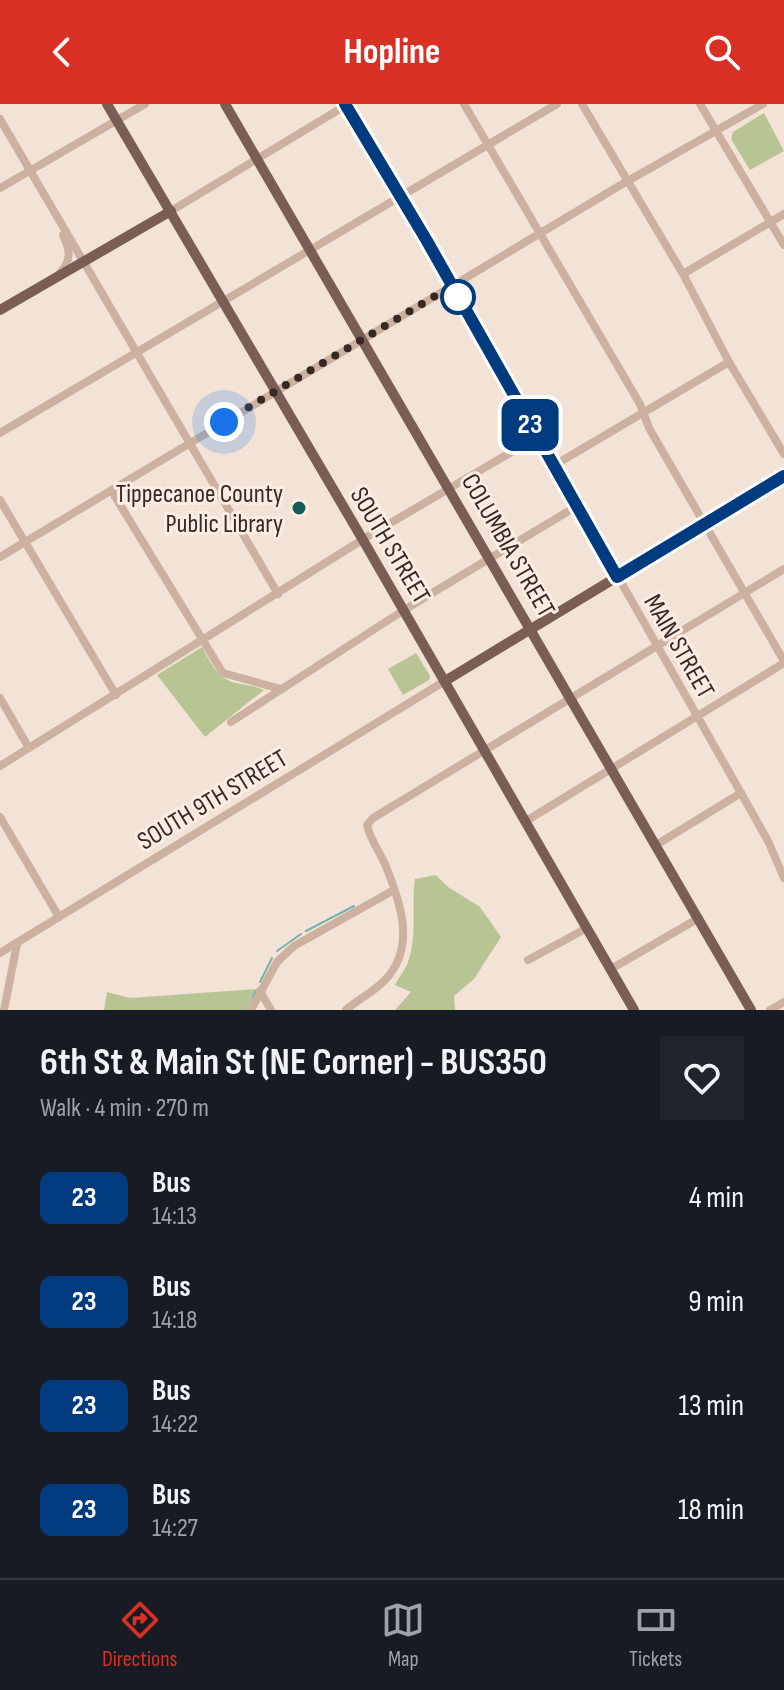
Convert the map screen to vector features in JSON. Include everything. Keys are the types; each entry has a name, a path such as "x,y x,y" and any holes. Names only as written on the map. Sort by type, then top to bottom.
{"main road":[{"name":"SOUTH STREET","path":"107,104 634,1010"},
{"name":"COLUMBIA STREET","path":"225,104 751,1010"},
{"path":"0,310 171,211"},
{"path":"445,681 784,476"}],"street":[{"path":"0,188 145,104"},
{"path":"464,104 784,662 526,821"},
{"path":"0,433 557,104"},
{"path":"582,104 683,274 729,362 784,454"},
{"path":"700,104 784,245"},
{"path":"0,557 763,104"},
{"path":"171,211 346,105"},
{"name":"MAIN STREET","path":"346,105 741,793 774,852 784,878"},
{"path":"0,119 278,594"},
{"path":"683,274 784,214"},
{"path":"57,276 67,265 70,254 61,222"},
{"path":"553,466 729,362"},
{"path":"0,766 363,540 537,437"},
{"path":"111,490 223,673 281,689"},
{"path":"0,500 116,695"},
{"path":"231,722 404,610 577,506"},
{"path":"346,1010 381,984 399,959 403,945 402,917 394,890 367,825 373,818 784,569"},
{"name":"SOUTH 9TH STREET","path":"0,953 445,681"},
{"path":"0,698 29,748"},
{"path":"656,845 741,793"},
{"path":"0,817 59,917"},
{"path":"251,1010 277,962 294,946 394,890"},
{"path":"611,969 699,918"},
{"path":"528,960 587,928"},
{"path":"4,1010 17,943"},
{"path":"260,991 271,1010"},
{"path":"770,1010 784,1002"}],"green space":[{"path":"764,113 784,151 750,170 731,139 733,132"},
{"path":"202,647 214,668 226,679 264,690 205,737 157,675"},
{"path":"416,653 430,676 429,680 403,695 388,669"},
{"path":"436,875 448,887 480,907 501,937 474,979 454,996 455,1010 395,1010 411,992 395,985 411,952 415,879"},
{"path":"257,989 248,1010 104,1010 107,992 130,998"}],"waterway":[{"path":"306,931 354,906"},
{"path":"277,951 301,934"},
{"path":"260,982 272,958"},
{"path":"253,998 256,991"}],"bus line":[{"name":"23","path":"345,104 427,241 617,577 784,476"}],"place":[{"name":"Tippecanoe County Public Library","path":"299,508"}],"route":[{"path":"224,422 452,286 458,297"}]}
